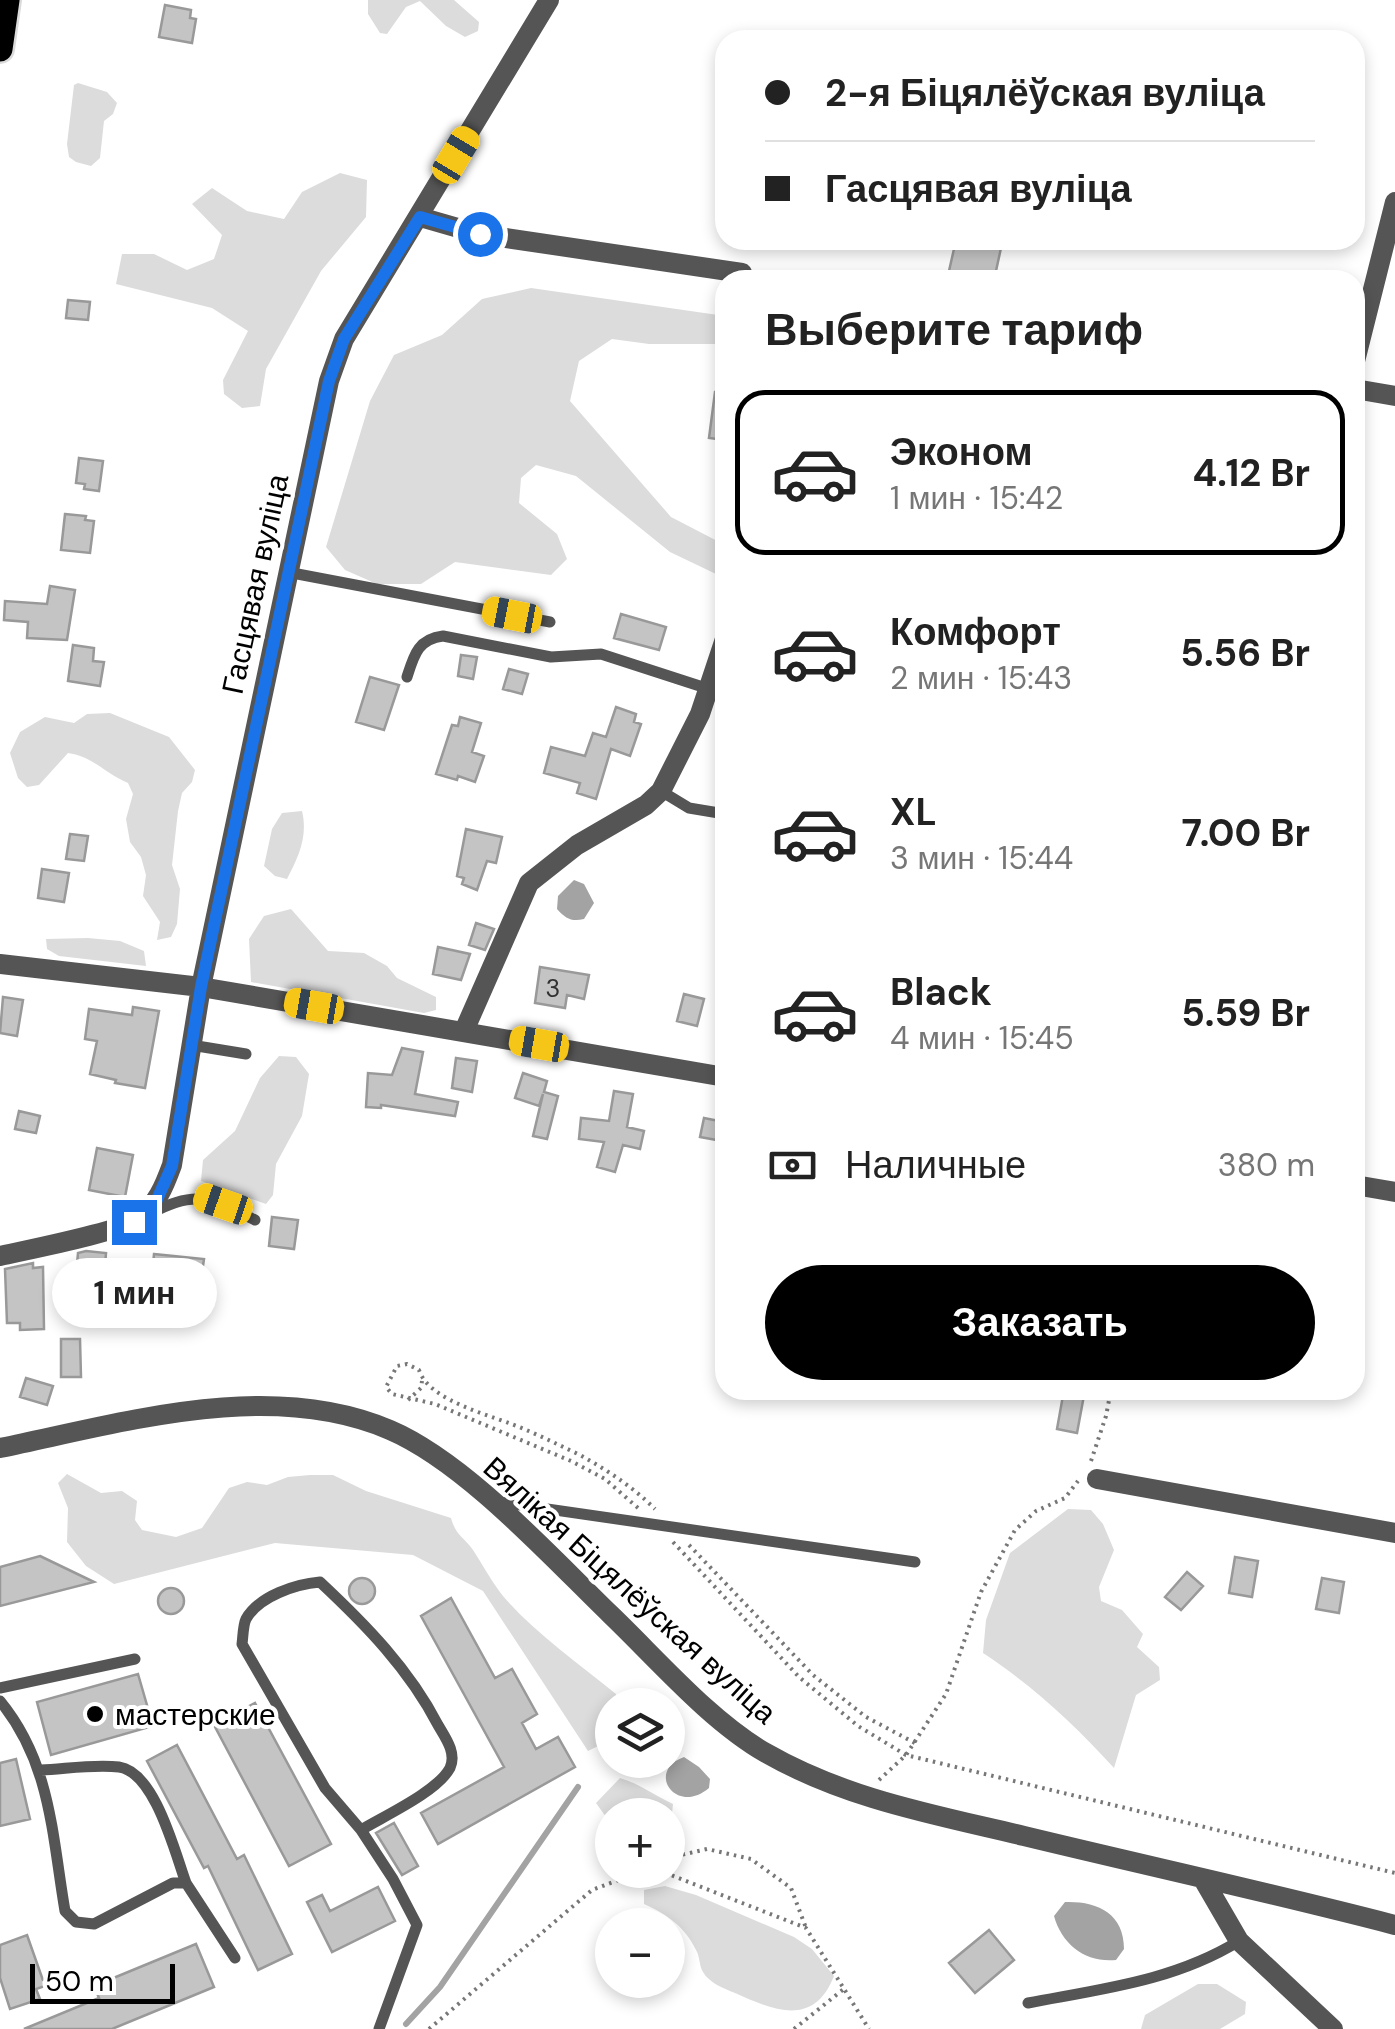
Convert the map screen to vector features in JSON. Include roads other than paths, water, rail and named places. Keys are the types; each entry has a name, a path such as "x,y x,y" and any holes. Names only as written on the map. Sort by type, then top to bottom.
{"main road":[{"path":"0,48 8,0"}],"street":[{"name":"Гасцявая вуліца","path":"134,1222 155,1204 172,1166 201,987 329,381 344,339 549,0"},
{"path":"1365,321 1395,202"},
{"path":"420,217 480,234 716,270"},
{"path":"1365,390 1395,396"},
{"path":"464,1031 529,882 577,845 646,806 661,792 688,742 715,669"},
{"path":"0,964 201,987 715,1075"},
{"path":"1365,1187 1395,1192"},
{"path":"0,1256 134,1222"},
{"name":"Вялікая Біцялёўская вуліца","path":"0,1448 177,1411 272,1405 358,1418 392,1430 445,1463 490,1500 724,1721 765,1752 860,1797 1395,1925"},
{"path":"1089,1473 1395,1533"},
{"path":"1203,1879 1239,1941 1333,2029"},
{"path":"1239,1941 1235,1918 1240,1904 1263,1891"}],"lane":[{"path":"288,572 550,622"},
{"path":"407,677 420,645 428,638 443,636 551,657 600,654 708,690"},
{"path":"661,792 689,808 715,812"},
{"path":"191,1046 246,1054"},
{"path":"134,1222 176,1200 203,1197 255,1220"},
{"path":"490,1500 914,1562"},
{"path":"361,1830 432,1787 450,1767 452,1751 418,1687 364,1624 320,1582 302,1584 269,1598 246,1620 242,1644 325,1788 361,1830 417,1925 380,2029"},
{"path":"0,1688 135,1660"},
{"path":"0,1701 20,1725 41,1770 66,1911 76,1922 94,1924 173,1883 186,1884"},
{"path":"41,1770 122,1767 139,1777 154,1799 186,1884 236,1958"},
{"path":"1028,2003 1157,1979 1216,1955 1239,1941"}],"waterway":[{"path":"406,2024 440,1987 578,1787"}],"place":[{"name":"мастерские","path":"95,1714"}]}
